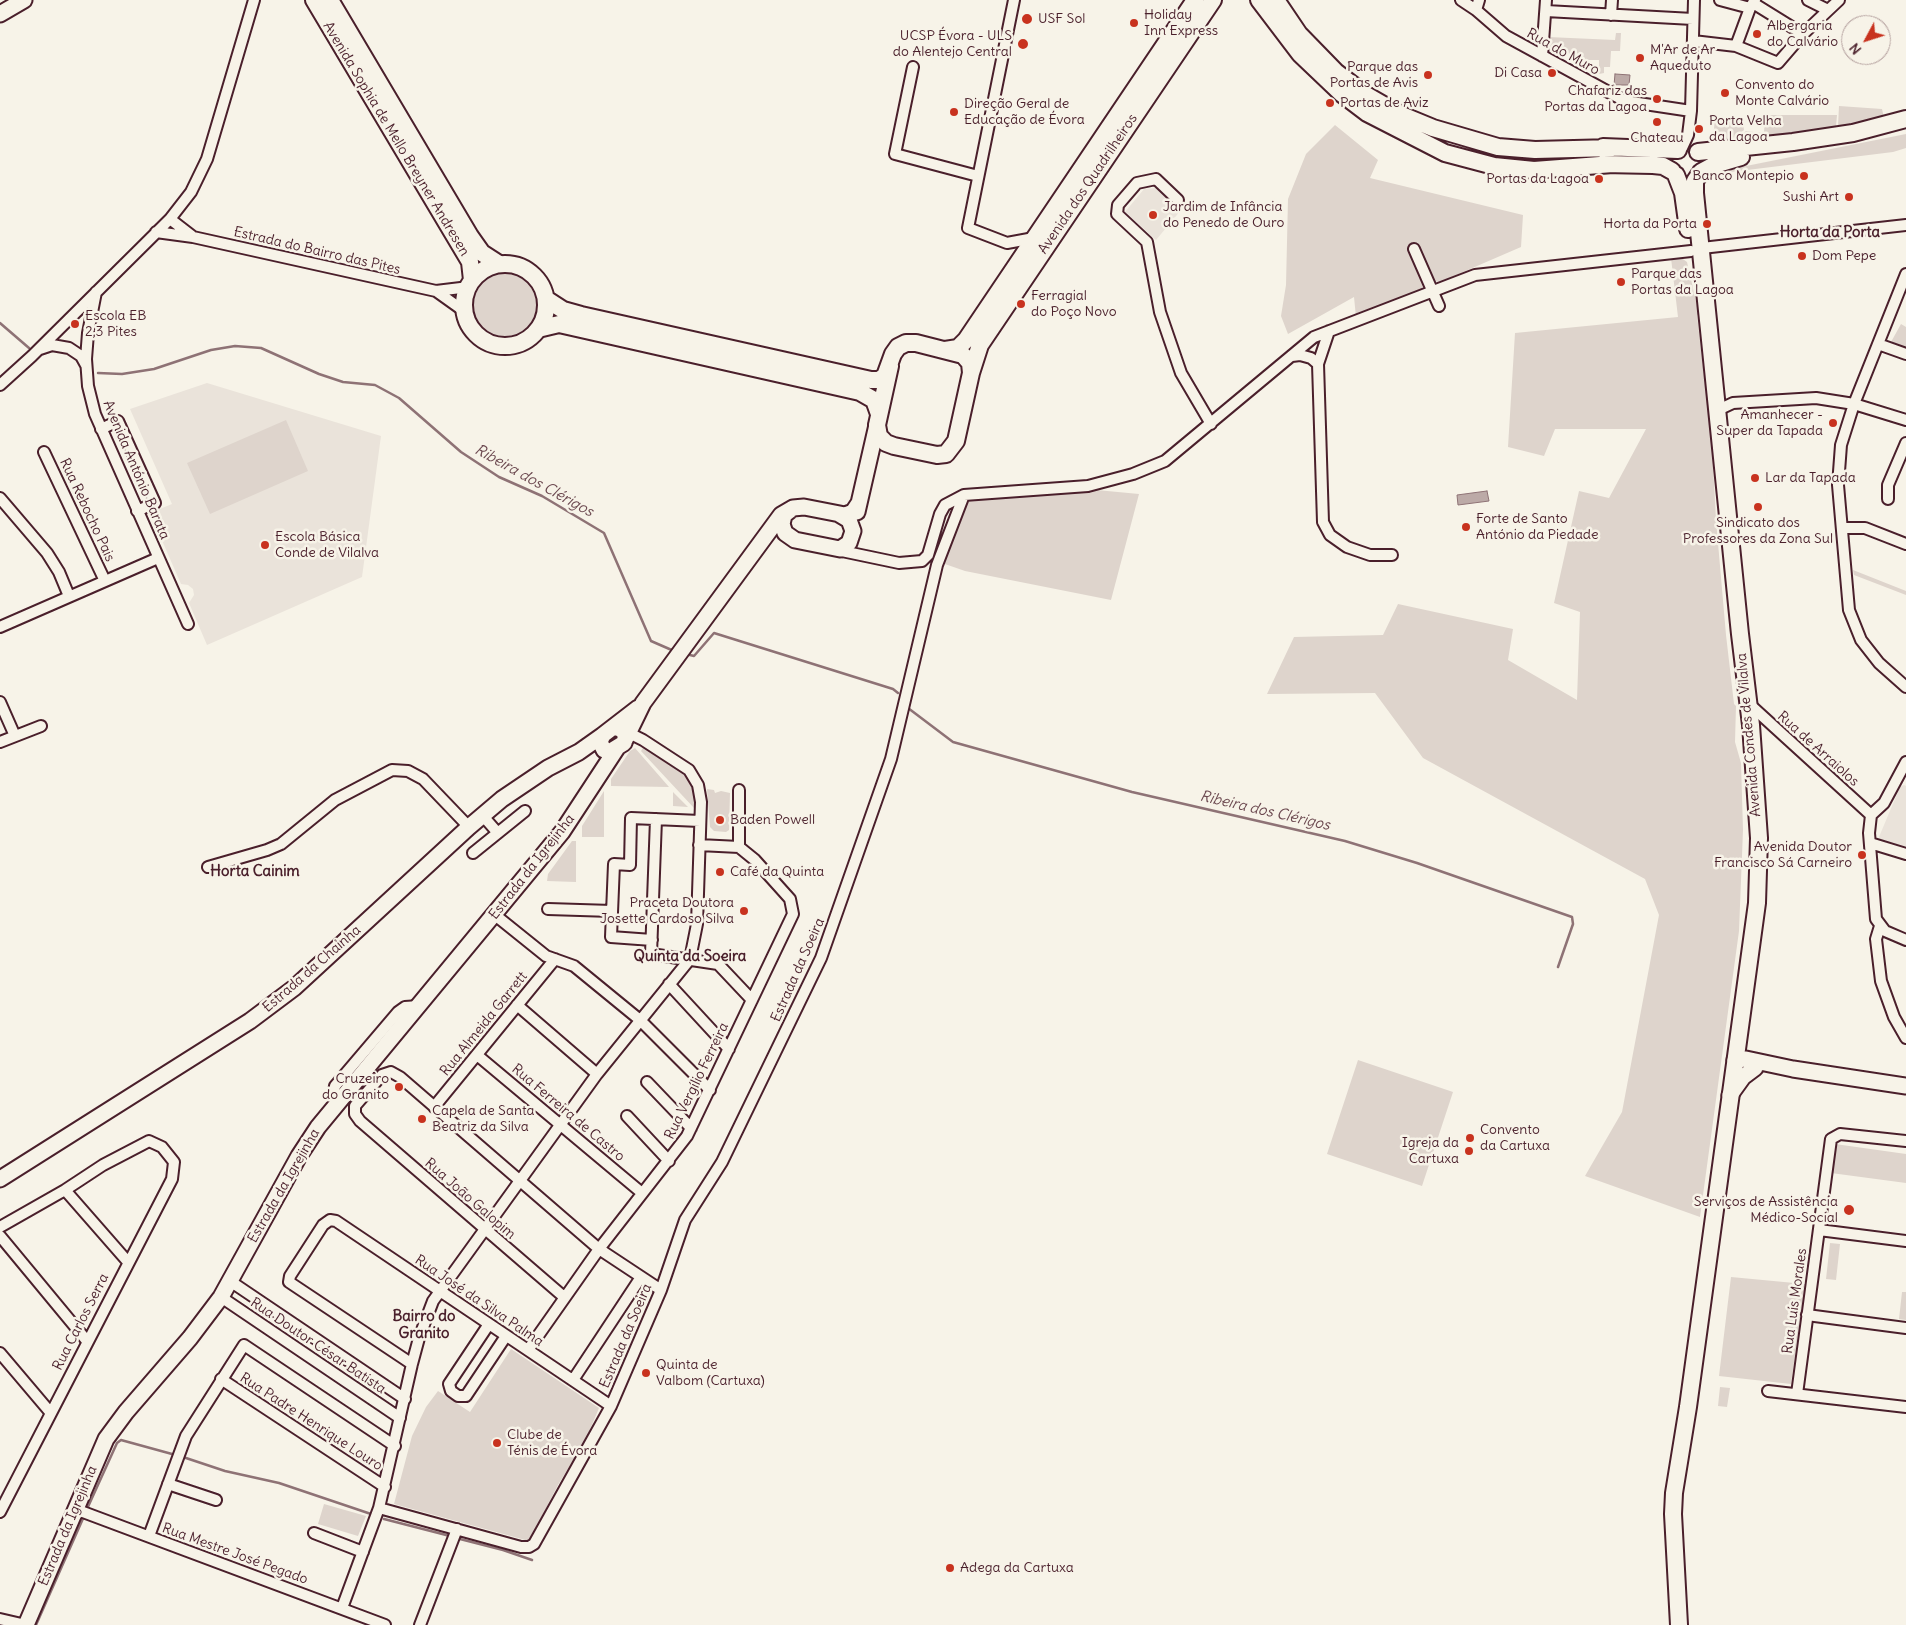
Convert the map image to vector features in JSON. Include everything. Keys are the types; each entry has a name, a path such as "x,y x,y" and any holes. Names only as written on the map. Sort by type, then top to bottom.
{"main road":[{"name":"Avenida Sophia de Mello Breyner Andresen","path":"314,0 470,262 470,284"},
{"name":"Avenida Sophia de Mello Breyner Andresen","path":"330,0 470,236 482,253 498,264"},
{"name":"Avenida dos Quadrilheiros","path":"945,350 958,348 966,340 1195,0"},
{"name":"Avenida dos Quadrilheiros","path":"971,372 980,345 1213,0"},
{"path":"1259,0 1287,39 1315,70 1367,113 1404,133 1449,147 1496,157 1613,164 1652,164 1663,166 1686,180 1720,163 1793,142"},
{"path":"1276,0 1299,34 1320,57 1351,84 1399,114 1452,133 1507,148 1535,150 1688,147 1718,151 1853,133 1906,119"},
{"path":"1688,147 1670,162 1684,197 1697,250"},
{"path":"1688,147 1703,160 1700,174 1695,181 1697,250"},
{"name":"Avenida Condes de Vilalva","path":"1679,1625 1676,1547 1682,1494 1684,1438 1757,903 1759,838 1751,724 1718,404 1708,319 1697,250"},
{"path":"498,264 515,265 529,272 540,284 546,299 545,315 538,329 526,340 511,346 495,345 481,338 470,326 464,311 465,295 470,284 484,270 498,264"},
{"path":"538,329 559,324 860,392 874,400 881,438 894,446 936,455 949,451 956,441 971,372 967,358 945,350 906,343 898,347 885,376 879,380 871,380 581,315 563,310 546,299"},
{"path":"878,420 891,362"}],"street":[{"path":"0,14 24,0"},
{"path":"0,385 40,349 170,219 192,192 204,168 254,0"},
{"path":"1014,0 968,228 1007,243 1035,238"},
{"name":"Rua do Muro","path":"1461,0 1478,5 1506,36 1625,101 1691,111"},
{"path":"1611,14 1612,0"},
{"path":"1688,147 1691,111 1694,0"},
{"path":"1720,0 1753,4 1803,34"},
{"path":"1808,0 1828,10"},
{"path":"1693,41 1736,46 1778,63 1803,34 1838,0"},
{"path":"1736,46 1753,4"},
{"path":"1542,56 1546,5 1611,14 1693,19"},
{"path":"914,66 895,154 978,176"},
{"path":"1178,200 1156,179 1137,183 1118,206 1117,214 1147,242 1160,312 1181,373 1211,424"},
{"name":"Estrada do Bairro das Pites","path":"170,219 193,237"},
{"path":"763,542 776,535 899,563 922,561 928,555 940,514 946,505 964,495 1088,486 1132,474 1165,461 1314,337 1475,275 1906,225"},
{"name":"Estrada do Bairro das Pites","path":"156,232 193,237 436,291 464,311"},
{"path":"1007,243 1018,264"},
{"path":"1414,248 1439,306"},
{"path":"1906,274 1854,404 1841,445 1838,463 1838,485 1849,610 1861,640 1879,663 1906,687"},
{"name":"Estrada do Bairro das Pites","path":"436,291 470,284"},
{"name":"Avenida António Barata","path":"96,291 88,333 86,366 90,394 101,429 188,624"},
{"path":"1329,331 1318,364 1323,522 1330,535 1346,548 1370,555 1392,555"},
{"path":"1878,344 1906,354"},
{"path":"40,349 52,345 70,348 81,356 86,366"},
{"path":"1292,356 1300,355 1311,358 1318,364"},
{"path":"1718,404 1816,398 1854,404 1906,420"},
{"path":"833,549 846,546 853,533 878,420"},
{"path":"101,429 118,421 155,503 137,511"},
{"path":"1888,499 1888,485 1906,443"},
{"path":"869,461 871,454 878,448 894,446"},
{"name":"Rua Rebocho Pais","path":"44,452 105,581"},
{"name":"Estrada da Soeira","path":"380,1508 521,1547 529,1547 534,1544 611,1406 661,1290 685,1220 722,1162 821,958 890,759 937,565 964,495"},
{"path":"0,498 47,553 59,572 69,596"},
{"path":"795,540 785,533 782,524 784,515 793,508 804,507 839,514 850,513 859,502"},
{"name":"Estrada da Chainha","path":"3,1173 264,1012 301,982 469,827 522,784 579,752 614,739 643,703 781,516 793,508"},
{"path":"839,514 849,520 855,549 866,556"},
{"path":"1843,528 1865,528 1906,544"},
{"path":"0,627 158,558"},
{"path":"0,702 15,736"},
{"name":"Rua de Arraiolos","path":"1748,703 1775,730 1871,815"},
{"path":"1751,724 1775,730"},
{"path":"0,742 41,726"},
{"path":"342,1608 380,1508 406,1399 412,1364 425,1321 440,1291 521,1182 597,1074 690,959 697,924 701,802 698,785 689,770 614,739"},
{"name":"Estrada da Igrejinha","path":"26,1625 106,1439 126,1412 190,1338 221,1296 299,1156 336,1104 495,915 562,832 595,781 614,739"},
{"path":"1906,762 1901,780 1884,803 1871,815 1870,843 1875,910 1880,926 1876,939 1881,981 1894,1016 1906,1038"},
{"path":"208,867 267,850 281,844 335,800 392,770 408,771 423,779 469,827"},
{"path":"700,845 739,847 739,790"},
{"path":"474,853 497,832 525,811"},
{"path":"483,816 497,832"},
{"path":"652,940 611,937 614,864 630,865 631,818 700,821"},
{"path":"656,819 651,954 718,964 752,1000"},
{"path":"1870,843 1906,854"},
{"name":"Rua Vergílio Ferreira","path":"528,1350 599,1249 680,1148 710,1090 793,914 793,906 790,899 755,860 739,847"},
{"path":"548,909 612,911"},
{"path":"495,915 537,949 555,959 574,966 640,1020 710,1090"},
{"path":"1880,926 1892,935 1906,940"},
{"name":"Rua Almeida Garrett","path":"434,1107 555,959"},
{"path":"669,984 729,1049"},
{"path":"517,1005 597,1074"},
{"path":"1739,1034 1747,1052 1757,1064"},
{"name":"Rua Ferreira de Castro","path":"477,1055 642,1193"},
{"path":"1735,1060 1746,1067 1757,1064 1906,1086"},
{"path":"1730,1095 1757,1064"},
{"name":"Rua João Galopim","path":"434,1107 400,1077 391,1072 382,1075 355,1106 355,1114 360,1121 485,1231 564,1297"},
{"path":"647,1082 691,1128"},
{"path":"434,1107 599,1249 661,1290"},
{"path":"627,1116 669,1161"},
{"name":"Rua Luís Morales","path":"1797,1394 1830,1142 1833,1136 1840,1134 1906,1142"},
{"name":"Rua Carlos Serra","path":"0,1512 172,1179 174,1162 162,1147 149,1141 103,1165 65,1190"},
{"path":"0,1227 65,1190 128,1262"},
{"name":"Rua José da Silva Palma","path":"412,1364 289,1282 290,1276 323,1225 330,1220 336,1221 611,1406"},
{"path":"1819,1230 1906,1241"},
{"path":"0,1236 87,1341"},
{"path":"573,1380 641,1277"},
{"name":"Rua Doutor César Batista","path":"230,1281 406,1399"},
{"name":"Rua Doutor César Batista","path":"221,1296 400,1418"},
{"path":"1808,1315 1906,1328"},
{"path":"489,1324 449,1384 451,1391 458,1396 466,1396 506,1336"},
{"path":"149,1536 186,1436 244,1345 395,1446"},
{"path":"0,1353 50,1412"},
{"name":"Rua Padre Henrique Louro","path":"221,1379 385,1487"},
{"path":"1768,1391 1906,1407"},
{"path":"168,1484 216,1500"},
{"path":"0,1486 8,1495"},
{"name":"Rua Mestre José Pegado","path":"75,1509 385,1625"},
{"path":"420,1625 456,1529"},
{"path":"314,1533 363,1552"},
{"path":"0,1619 26,1625"}],"shaded area":[{"path":"1616,33 1621,33 1620,51 1611,51 1610,67 1604,67 1604,73 1599,74 1599,60 1579,60 1568,53 1563,59 1548,50 1548,37 1615,40"},
{"path":"1615,74 1630,75 1629,85 1614,85"},
{"path":"1839,106 1882,109 1884,118 1838,126"},
{"path":"1765,115 1837,115 1836,126 1768,137 1764,132"},
{"path":"1715,118 1743,121 1744,130 1731,141 1713,139"},
{"path":"1335,125 1378,160 1370,178 1523,215 1521,247 1440,282 1433,281 1424,284 1421,290 1356,317 1354,297 1288,334 1281,316 1286,285 1288,199 1306,154"},
{"path":"1746,131 1762,133 1766,138 1733,142"},
{"path":"1906,134 1906,148 1893,152 1731,172 1731,169"},
{"name":"Jardim de Infância do Penedo de Ouro","path":"1156,188 1181,210 1156,240 1125,212 1144,189"},
{"path":"1680,257 1687,262 1699,314 1697,315 1712,445 1716,520 1726,635 1734,704 1736,706 1735,742 1741,763 1743,830 1739,931 1700,1217 1585,1176 1622,1112 1659,915 1645,879 1423,758 1375,693 1267,694 1294,637 1383,635 1398,604 1513,629 1508,660 1577,700 1580,612 1554,603 1579,491 1609,498 1646,429 1555,429 1544,456 1508,447 1515,333 1678,317 1671,258"},
{"path":"505,273 517,275 528,282 535,293 537,305 535,317 528,328 517,335 505,337 493,335 482,328 475,317 473,305 475,293 482,282 493,275"},
{"path":"1901,324 1906,327 1906,347 1891,342"},
{"name":"Escola Básica Conde de Vilalva","path":"207,383 381,436 362,577 207,645 189,603 194,595 193,589 188,585 181,584 150,513 172,504 130,409"},
{"path":"286,420 308,471 210,514 187,463"},
{"path":"1086,489 1139,494 1111,600 965,571 942,563 966,502"},
{"path":"1487,491 1489,501 1458,505 1457,495"},
{"path":"1853,570 1906,591 1906,595 1854,575"},
{"path":"644,746 684,772 690,780 694,793 694,808 641,751"},
{"path":"635,748 669,787 611,786 611,779 630,751"},
{"path":"1906,786 1906,849 1881,841 1879,837 1900,787"},
{"path":"707,789 714,790 715,793 721,791 730,793 729,830 726,832 714,831 710,827"},
{"path":"604,791 604,837 582,837 582,826"},
{"path":"673,792 688,807 673,806"},
{"path":"572,841 576,841 576,882 547,881 548,874"},
{"path":"1358,1060 1453,1092 1422,1186 1327,1154"},
{"path":"1835,1144 1906,1154 1906,1183 1831,1173"},
{"path":"1830,1243 1840,1244 1836,1280 1826,1279"},
{"path":"1731,1277 1805,1284 1791,1384 1719,1376"},
{"path":"1902,1292 1906,1292 1906,1320 1899,1319"},
{"name":"Clube de Ténis de Évora","path":"511,1349 599,1408 586,1439 558,1485 529,1541 394,1504 412,1436 426,1407 438,1391 470,1412"},
{"path":"1720,1387 1730,1388 1727,1407 1718,1406"},
{"path":"324,1504 366,1516 358,1536 318,1524"}],"waterway":[{"name":"Ribeira dos Clérigos","path":"0,323 29,348"},
{"name":"Ribeira dos Clérigos","path":"98,373 122,374 154,369 211,350 235,346 261,348 319,374 343,382 375,385 399,398 461,452 499,477 542,496 604,533 651,641 674,651"},
{"name":"Ribeira dos Clérigos","path":"686,654 694,656 714,633 893,689 898,693"},
{"name":"Ribeira dos Clérigos","path":"908,708 953,742 1132,792 1345,841 1417,863 1572,917 1573,924 1558,967"},
{"path":"87,1509 117,1443 121,1440 172,1454"},
{"path":"186,1458 225,1471 279,1483 371,1514"},
{"path":"36,1625 85,1514"},
{"path":"384,1519 450,1536"},
{"path":"460,1539 532,1560"}],"place":[{"name":"USF Sol","path":"1027,19"},
{"name":"Holiday Inn Express","path":"1134,23"},
{"name":"Albergaria do Calvário","path":"1757,34"},
{"name":"UCSP Évora - ULS do Alentejo Central","path":"1023,44"},
{"name":"M'Ar de Ar Aqueduto","path":"1640,58"},
{"name":"Di Casa","path":"1552,73"},
{"name":"Parque das Portas de Avis","path":"1428,75"},
{"name":"Convento do Monte Calvário","path":"1725,93"},
{"name":"Chafariz das Portas da Lagoa","path":"1657,99"},
{"name":"Portas de Aviz","path":"1330,103"},
{"name":"Direção Geral de Educação de Évora","path":"954,112"},
{"name":"Chateau","path":"1657,122"},
{"name":"Porta Velha da Lagoa","path":"1699,129"},
{"name":"Banco Montepio","path":"1804,176"},
{"name":"Portas da Lagoa","path":"1599,179"},
{"name":"Sushi Art","path":"1849,197"},
{"name":"Jardim de Infância do Penedo de Ouro","path":"1153,215"},
{"name":"Horta da Porta","path":"1707,224"},
{"name":"Dom Pepe","path":"1802,256"},
{"name":"Parque das Portas da Lagoa","path":"1621,282"},
{"name":"Ferragial do Poço Novo","path":"1021,304"},
{"name":"Escola EB 2,3 Pites","path":"75,324"},
{"name":"Amanhecer - Super da Tapada","path":"1833,423"},
{"name":"Lar da Tapada","path":"1755,478"},
{"name":"Sindicato dos Professores da Zona Sul","path":"1758,507"},
{"name":"Forte de Santo António da Piedade","path":"1466,527"},
{"name":"Escola Básica Conde de Vilalva","path":"265,545"},
{"name":"Baden Powell","path":"720,820"},
{"name":"Avenida Doutor Francisco Sá Carneiro","path":"1862,855"},
{"name":"Café da Quinta","path":"720,872"},
{"name":"Praceta Doutora Josette Cardoso Silva","path":"744,911"},
{"name":"Cruzeiro do Granito","path":"399,1087"},
{"name":"Capela de Santa Beatriz da Silva","path":"422,1119"},
{"name":"Convento da Cartuxa","path":"1470,1138"},
{"name":"Igreja da Cartuxa","path":"1469,1151"},
{"name":"Serviços de Assistência Médico-Social","path":"1849,1210"},
{"name":"Quinta de Valbom (Cartuxa)","path":"646,1373"},
{"name":"Clube de Ténis de Évora","path":"497,1443"},
{"name":"Adega da Cartuxa","path":"950,1568"}],"district":[{"name":"Horta da Porta","path":"1830,233"},
{"name":"Horta Cainim","path":"255,872"},
{"name":"Quinta da Soeira","path":"690,957"},
{"name":"Bairro do Granito","path":"424,1326"}]}
